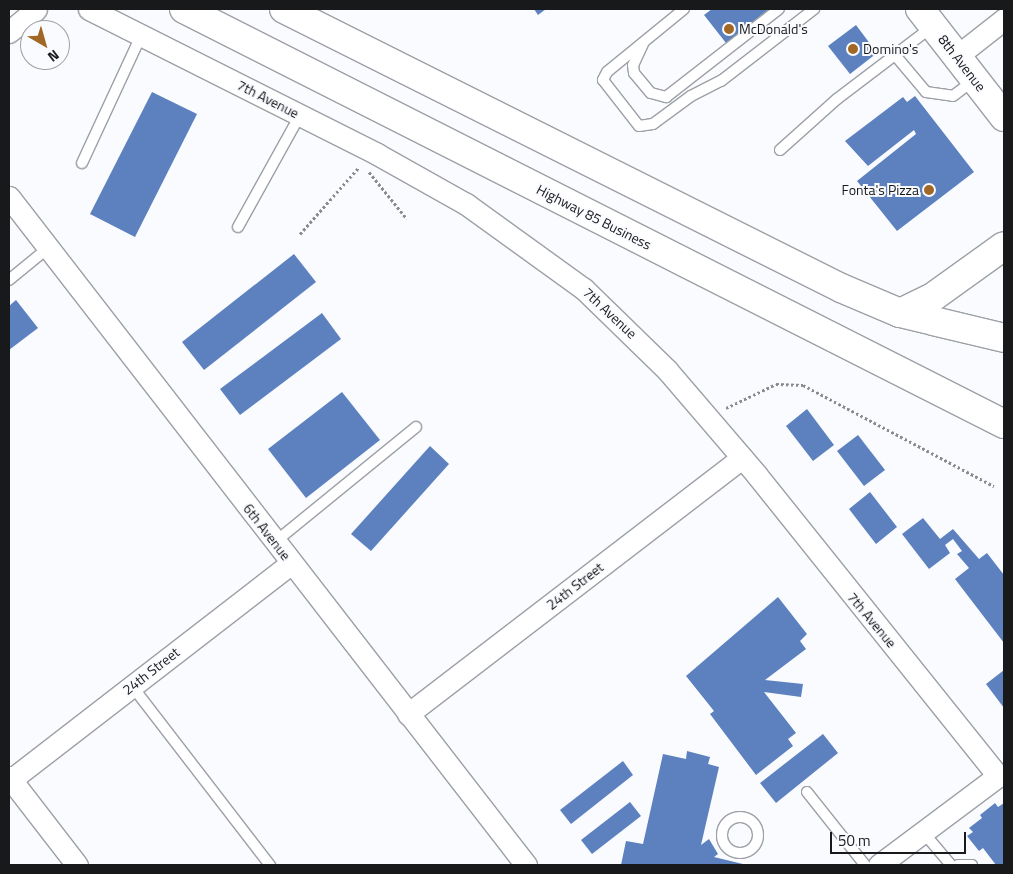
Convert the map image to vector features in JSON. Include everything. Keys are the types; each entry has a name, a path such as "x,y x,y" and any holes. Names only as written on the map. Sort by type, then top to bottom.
{"main road":[{"name":"Highway 85 Business","path":"184,9 1004,424"},
{"path":"285,9 732,236 900,313 1004,338"},
{"name":"8th Avenue","path":"927,17 1004,117"},
{"path":"900,313 933,297 1004,246"}],"street":[{"path":"9,32 36,9"},
{"name":"7th Avenue","path":"89,9 300,115 466,204 554,264 627,327 742,458 998,776 923,832"},
{"path":"957,56 1004,19"},
{"name":"6th Avenue","path":"9,197 526,865"},
{"name":"24th Street","path":"408,714 742,458"},
{"name":"24th Street","path":"10,778 291,563"},
{"path":"10,778 77,865"},
{"path":"878,865 923,832"}],"lane":[{"path":"684,9 607,72 602,80 639,126 653,124 691,96 721,82 814,9"},
{"path":"644,41 633,64 634,73 651,93 666,97 779,9"},
{"path":"780,150 837,99 895,55 927,17"},
{"path":"82,163 142,36"},
{"path":"895,55 926,92 953,96 975,79"},
{"path":"238,227 300,115"},
{"path":"9,280 48,248"},
{"path":"275,542 416,427"},
{"path":"132,686 270,865"},
{"path":"807,792 865,865"},
{"path":"923,832 951,865"},
{"path":"958,865 972,865"}],"path":[{"path":"300,234 362,164 407,219"},
{"path":"707,417 776,384 803,385 994,486"}],"building":[{"path":"534,9 546,9 538,15"},
{"name":"McDonald's","path":"712,9 769,9 726,43 704,15"},
{"name":"Domino's","path":"856,25 877,53 850,74 828,46"},
{"path":"152,92 197,114 135,237 90,214"},
{"path":"915,96 974,172 897,231 857,181 916,134 914,130 868,166 845,141 903,97 907,102"},
{"path":"294,254 316,282 204,370 182,342"},
{"path":"16,300 38,328 9,350 9,306"},
{"path":"322,313 341,339 240,415 220,389"},
{"path":"342,392 380,440 306,498 268,449"},
{"path":"807,409 834,445 813,461 786,426"},
{"path":"858,435 885,470 864,486 837,451"},
{"path":"430,446 449,464 371,551 351,534"},
{"path":"870,492 897,527 876,544 849,509"},
{"path":"923,518 940,539 953,529 979,559 987,553 1004,575 1004,643 955,579 969,568 957,554 962,551 953,539 945,545 950,553 929,569 902,534"},
{"path":"778,597 807,634 800,641 806,649 765,680 803,684 801,697 764,692 796,733 788,739 793,746 756,775 710,714 714,711 686,676"},
{"path":"1004,670 1004,708 986,684"},
{"path":"823,734 838,753 776,803 760,783"},
{"path":"687,751 710,757 708,764 719,767 701,845 709,839 718,854 714,857 747,865 621,865 626,841 643,844 663,754 686,759"},
{"path":"623,761 633,775 571,824 560,810"},
{"path":"630,802 641,816 592,854 581,840"},
{"path":"995,803 998,807 1004,803 1004,865 996,865 983,848 979,851 967,836 973,832 969,828 982,818 980,815"}],"place":[{"name":"McDonald's","path":"729,29"},
{"name":"Domino's","path":"853,49"},
{"name":"Fonta's Pizza","path":"929,190"}]}
